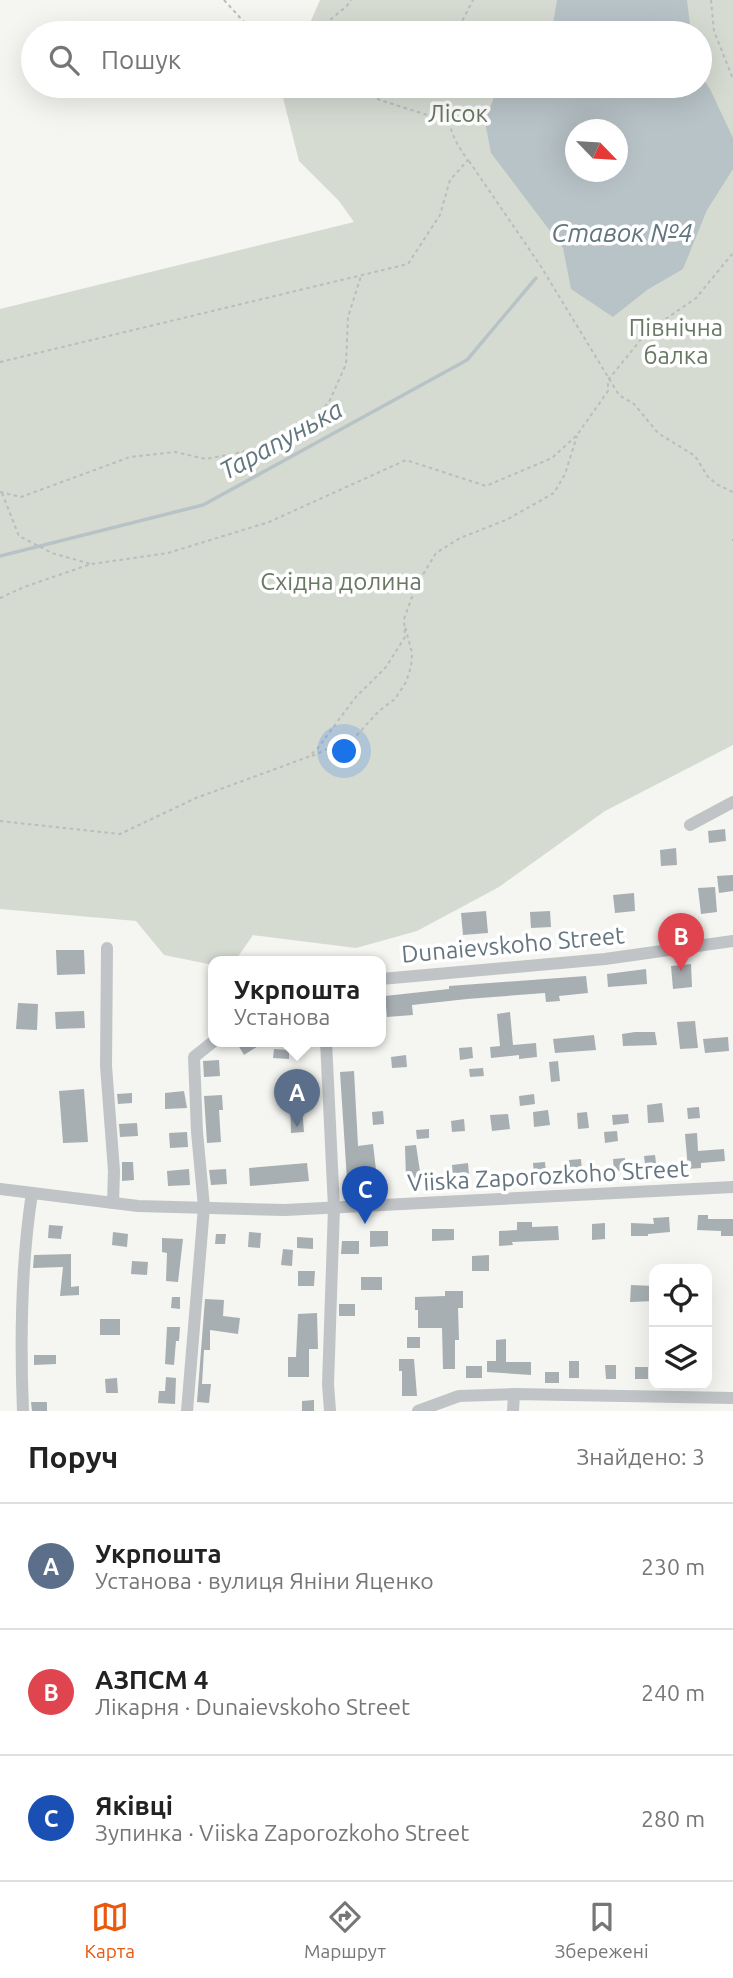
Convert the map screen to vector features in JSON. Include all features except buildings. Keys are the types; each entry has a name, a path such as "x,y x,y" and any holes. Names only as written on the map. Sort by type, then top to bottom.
{"street":[{"path":"690,825 733,802"},
{"name":"Dunaievskoho Street","path":"386,979 605,959 733,942"},
{"path":"107,948 106,1066 114,1171 113,1203"},
{"path":"187,1411 204,1207 194,1056 208,1046"},
{"path":"326,1047 334,1208 328,1384 330,1411"},
{"name":"Viiska Zaporozkoho Street","path":"0,1189 138,1206 285,1210 733,1187"},
{"path":"23,1411 21,1360 24,1244 32,1193"},
{"path":"418,1411 460,1396 514,1394 733,1398"},
{"path":"513,1411 514,1394"}],"path":[{"path":"225,0 243,21"},
{"path":"329,21 351,0"},
{"path":"462,21 473,0"},
{"path":"711,0 714,31 733,79"},
{"path":"376,98 447,122"},
{"path":"446,98 447,122 457,146 540,265 608,380 619,394 634,404 658,433 695,456 708,477 733,492"},
{"path":"0,362 408,264 440,215 450,180 468,160"},
{"path":"0,598 91,564 169,554 269,522 406,460 486,486 552,458 577,435 608,391 608,380 647,332 696,298 733,253"},
{"path":"1,492 21,497 130,457 175,452 206,459 278,445 306,430 330,400 346,363 348,317 362,275"},
{"path":"308,758 355,698 386,667 405,638 404,622 416,586 436,553 460,538 506,520 554,494 565,474 577,435"},
{"path":"1,492 19,536 52,553 91,564"},
{"path":"0,821 120,834 196,797 308,758 357,736 379,711 395,699 406,682 412,653 404,622"}],"green space":[{"name":"Східна долина","path":"320,0 733,0 733,745 605,811 499,887 417,931 356,948 253,935 238,956 208,956 208,964 164,955 136,921 0,909 0,309 354,222 339,201 299,161 283,98 712,98 712,21 311,21"}],"water":[{"path":"557,0 687,0 690,21 554,21"},
{"name":"Ставок №4","path":"712,93 733,138 733,169 707,210 683,269 647,290 613,317 571,289 563,248 491,153 485,122 494,98 712,98"}],"waterway":[{"name":"Тарапунька","path":"0,556 203,505 467,360 536,278"}],"place":[{"name":"АЗПСМ 4","path":"681,971"},
{"name":"Укрпошта","path":"297,1127"},
{"name":"Яківці","path":"365,1224"}],"park label":[{"name":"Лісок","path":"458,114"},
{"name":"Північна балка","path":"676,342"}]}
